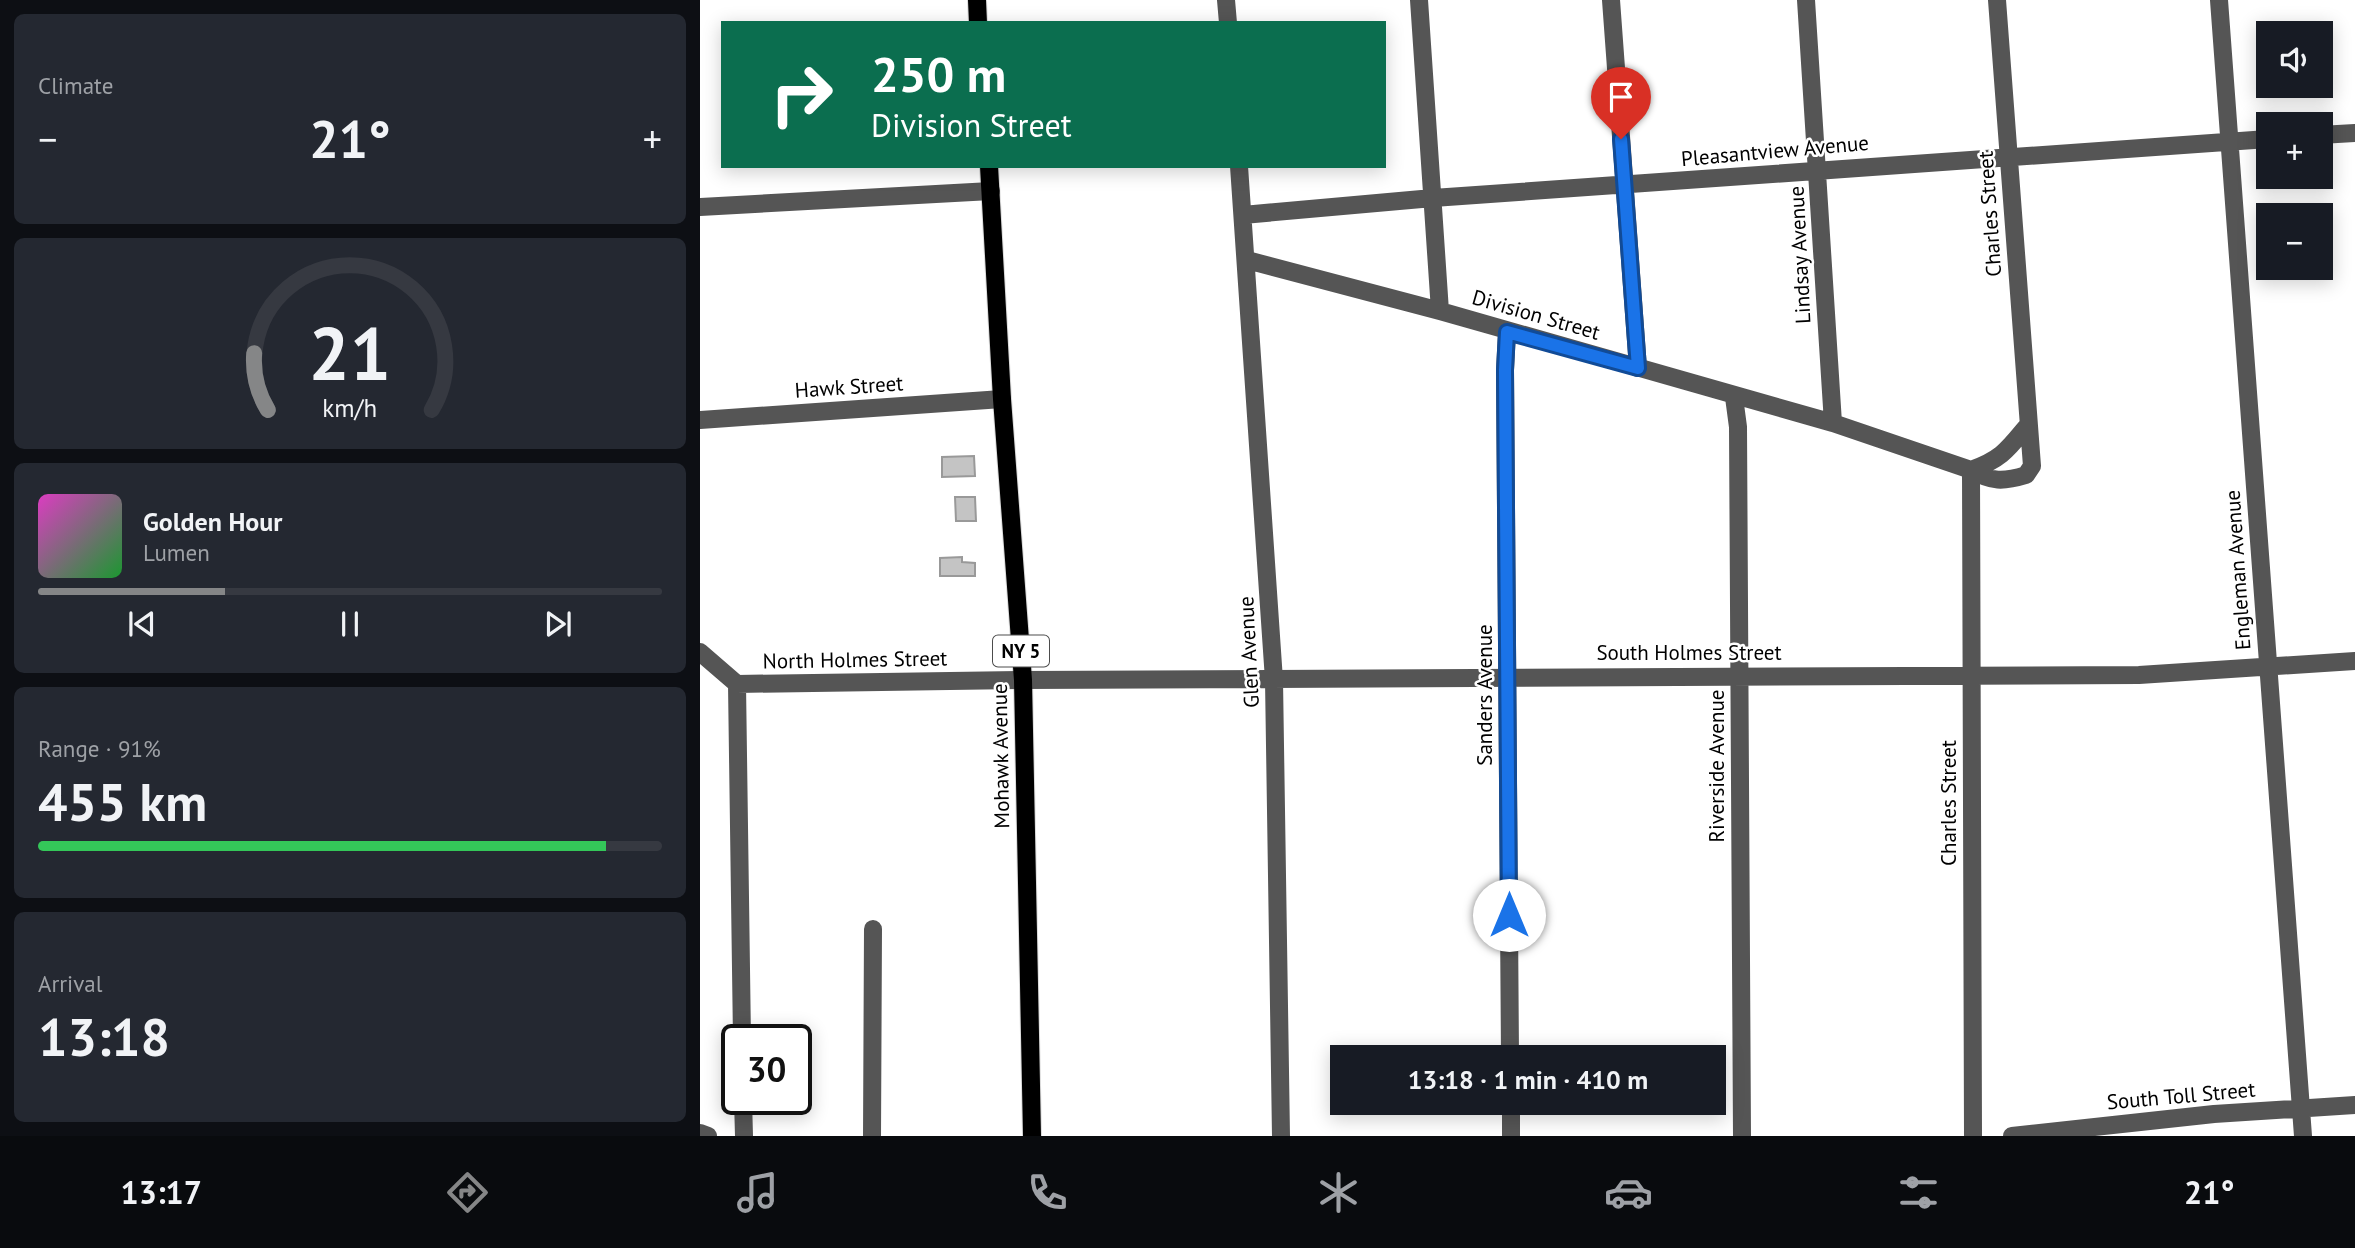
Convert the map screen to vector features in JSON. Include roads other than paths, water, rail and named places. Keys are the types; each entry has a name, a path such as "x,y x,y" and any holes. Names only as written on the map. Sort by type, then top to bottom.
{"main road":[{"path":"977,0 978,21"},
{"name":"Mohawk Avenue","path":"989,168 1002,399 1023,680 1031,1136"}],"street":[{"path":"1226,0 1228,21"},
{"path":"1419,0 1440,311"},
{"path":"1611,0 1638,368"},
{"name":"Lindsay Avenue","path":"1806,0 1833,423"},
{"name":"Charles Street","path":"1973,1136 1971,470 1988,479 2008,480 2026,475 2032,466 1997,0"},
{"name":"Engleman Avenue","path":"2219,0 2303,1136"},
{"path":"2333,134 2355,133"},
{"name":"Pleasantview Avenue","path":"1243,215 1433,198 2256,140"},
{"name":"Glen Avenue","path":"1239,168 1275,680 1281,1136"},
{"path":"700,207 991,191"},
{"name":"Division Street","path":"1247,260 1440,311 1734,397 1833,423 1971,470"},
{"name":"Sanders Avenue","path":"1507,332 1505,370 1510,1045"},
{"name":"Riverside Avenue","path":"1734,397 1738,427 1742,1136"},
{"name":"Hawk Street","path":"700,421 1002,399"},
{"path":"1971,470 1992,463 2028,425"},
{"name":"North Holmes Street","path":"700,652 737,684 1023,680"},
{"name":"South Holmes Street","path":"1023,680 2139,675 2355,662"},
{"path":"737,684 742,1024"},
{"path":"872,1136 873,929"},
{"name":"South Toll Street","path":"2012,1136 2214,1114 2355,1105"},
{"path":"743,1115 744,1136"},
{"path":"1511,1115 1511,1136"},
{"path":"700,1133 708,1136"}]}
